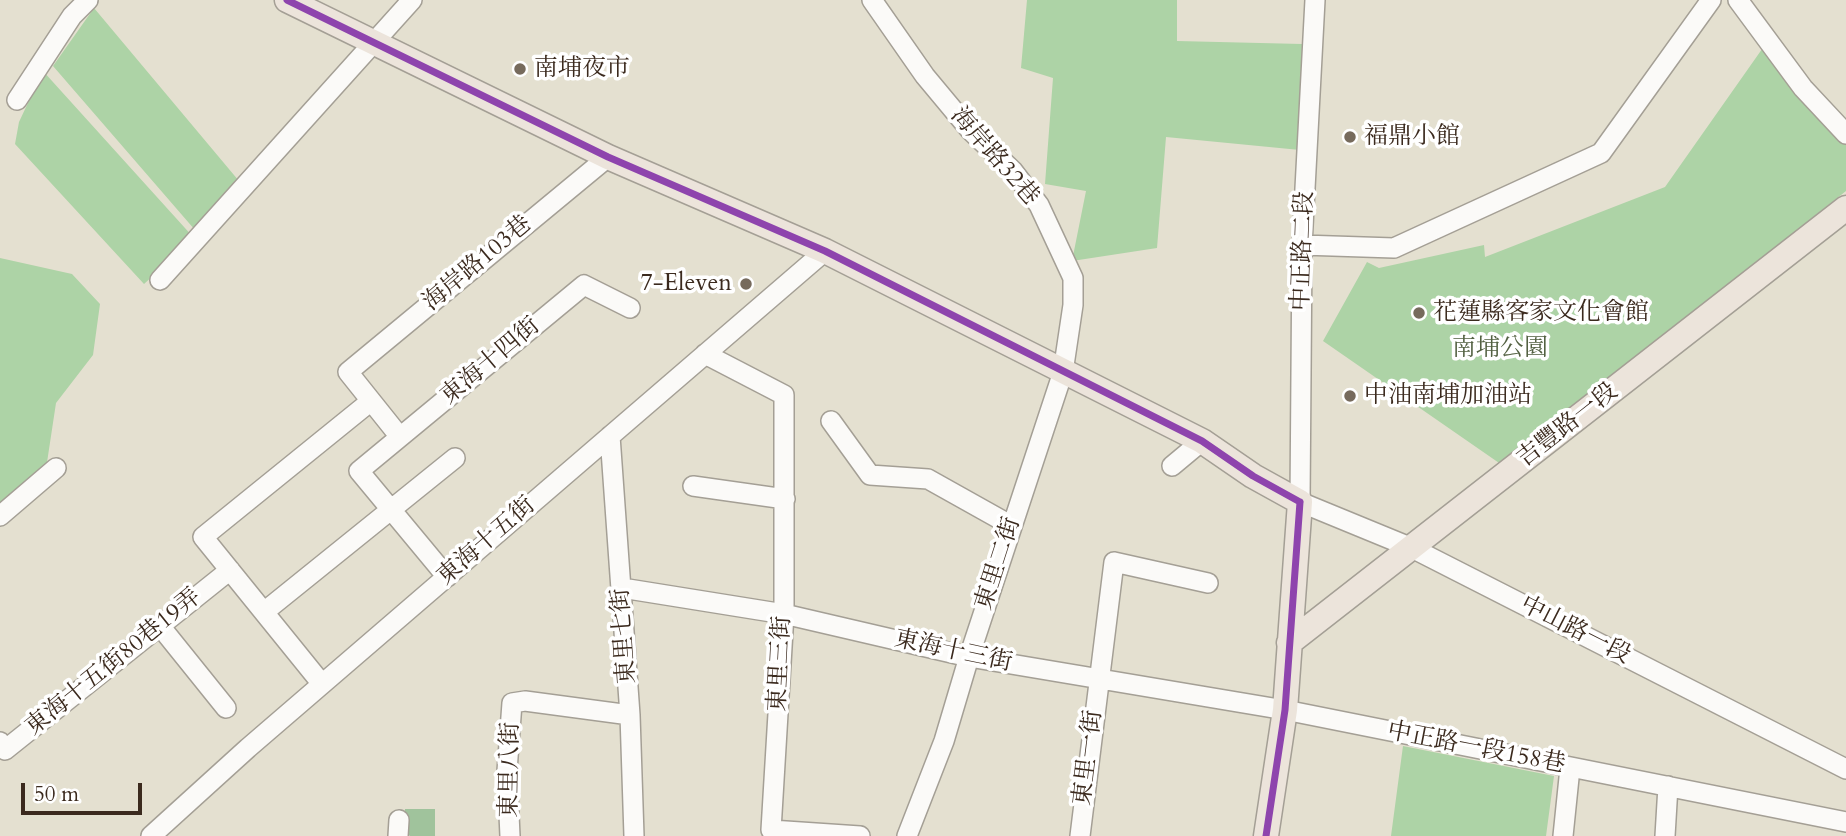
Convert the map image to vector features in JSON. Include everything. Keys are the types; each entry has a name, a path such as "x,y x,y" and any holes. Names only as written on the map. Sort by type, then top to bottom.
{"main road":[{"path":"286,0 608,157 825,251 1202,442 1253,477 1300,502 1285,710 1266,836"},
{"name":"吉豐路一段","path":"1289,643 1846,208"}],"street":[{"path":"17,100 72,16 88,0"},
{"path":"160,280 412,0"},
{"name":"海岸路32巷","path":"872,0 925,76 970,130 1013,171 1039,205 1063,251 1073,278 1073,305 1063,372"},
{"name":"中正路二段","path":"1300,502 1302,245 1315,0"},
{"path":"1302,245 1394,248 1601,153 1711,0"},
{"path":"1738,0 1803,88 1846,134"},
{"name":"海岸路103巷","path":"371,401 348,372 608,157"},
{"name":"東海十五街","path":"151,836 322,684 825,251"},
{"name":"東海十四街","path":"391,510 359,471 584,285 630,308"},
{"path":"693,486 785,499 784,395 705,354"},
{"name":"東里二街","path":"907,836 944,741 1063,372"},
{"path":"322,684 203,537 371,401 400,437"},
{"path":"831,421 870,475 928,479 1012,526"},
{"name":"東里七街","path":"610,436 630,715 634,836"},
{"path":"1172,466 1202,442"},
{"path":"264,612 455,458"},
{"path":"0,516 56,468"},
{"name":"東里三街","path":"785,499 784,614 771,830 860,836"},
{"name":"中山路一段","path":"1300,502 1412,548 1846,769"},
{"path":"391,510 447,577"},
{"name":"東里一街","path":"1080,836 1114,562 1208,583"},
{"name":"東海十五街80巷19弄","path":"0,742 5,750 230,570"},
{"name":"東海十三街","path":"622,588 784,614 969,657 1285,710"},
{"path":"160,626 226,708"},
{"name":"東里八街","path":"510,836 508,771 512,703 525,701 630,715"},
{"name":"中正路一段158巷","path":"1285,710 1846,822"},
{"path":"1563,836 1570,768"},
{"path":"1665,836 1668,786"},
{"path":"176,815 178,836"}],"green space":[{"path":"1027,0 1177,0 1177,41 1302,44 1300,150 1166,137 1157,248 1072,261 1086,191 1045,184 1053,78 1021,68"},
{"path":"94,8 239,181 195,230 53,66"},
{"name":"南埔公園","path":"1767,42 1846,133 1846,191 1502,465 1323,341 1367,262 1379,268 1484,245 1485,257 1665,187"},
{"path":"43,71 194,238 144,284 15,144 19,122"},
{"path":"0,258 72,274 100,304 93,355 56,403 46,469 0,508"},
{"path":"1403,746 1554,776 1546,836 1391,836"},
{"path":"405,809 435,809 435,836 410,836 403,831"}],"transit line":[{"path":"287,0 608,157 825,251 1202,441 1253,476 1300,502"},
{"path":"1266,836 1285,710 1300,502"}],"place":[{"name":"南埔夜市","path":"520,69"},
{"name":"福鼎小館","path":"1350,137"},
{"name":"7-Eleven","path":"746,284"},
{"name":"花蓮縣客家文化會館","path":"1419,313"},
{"name":"中油南埔加油站","path":"1350,396"}]}
